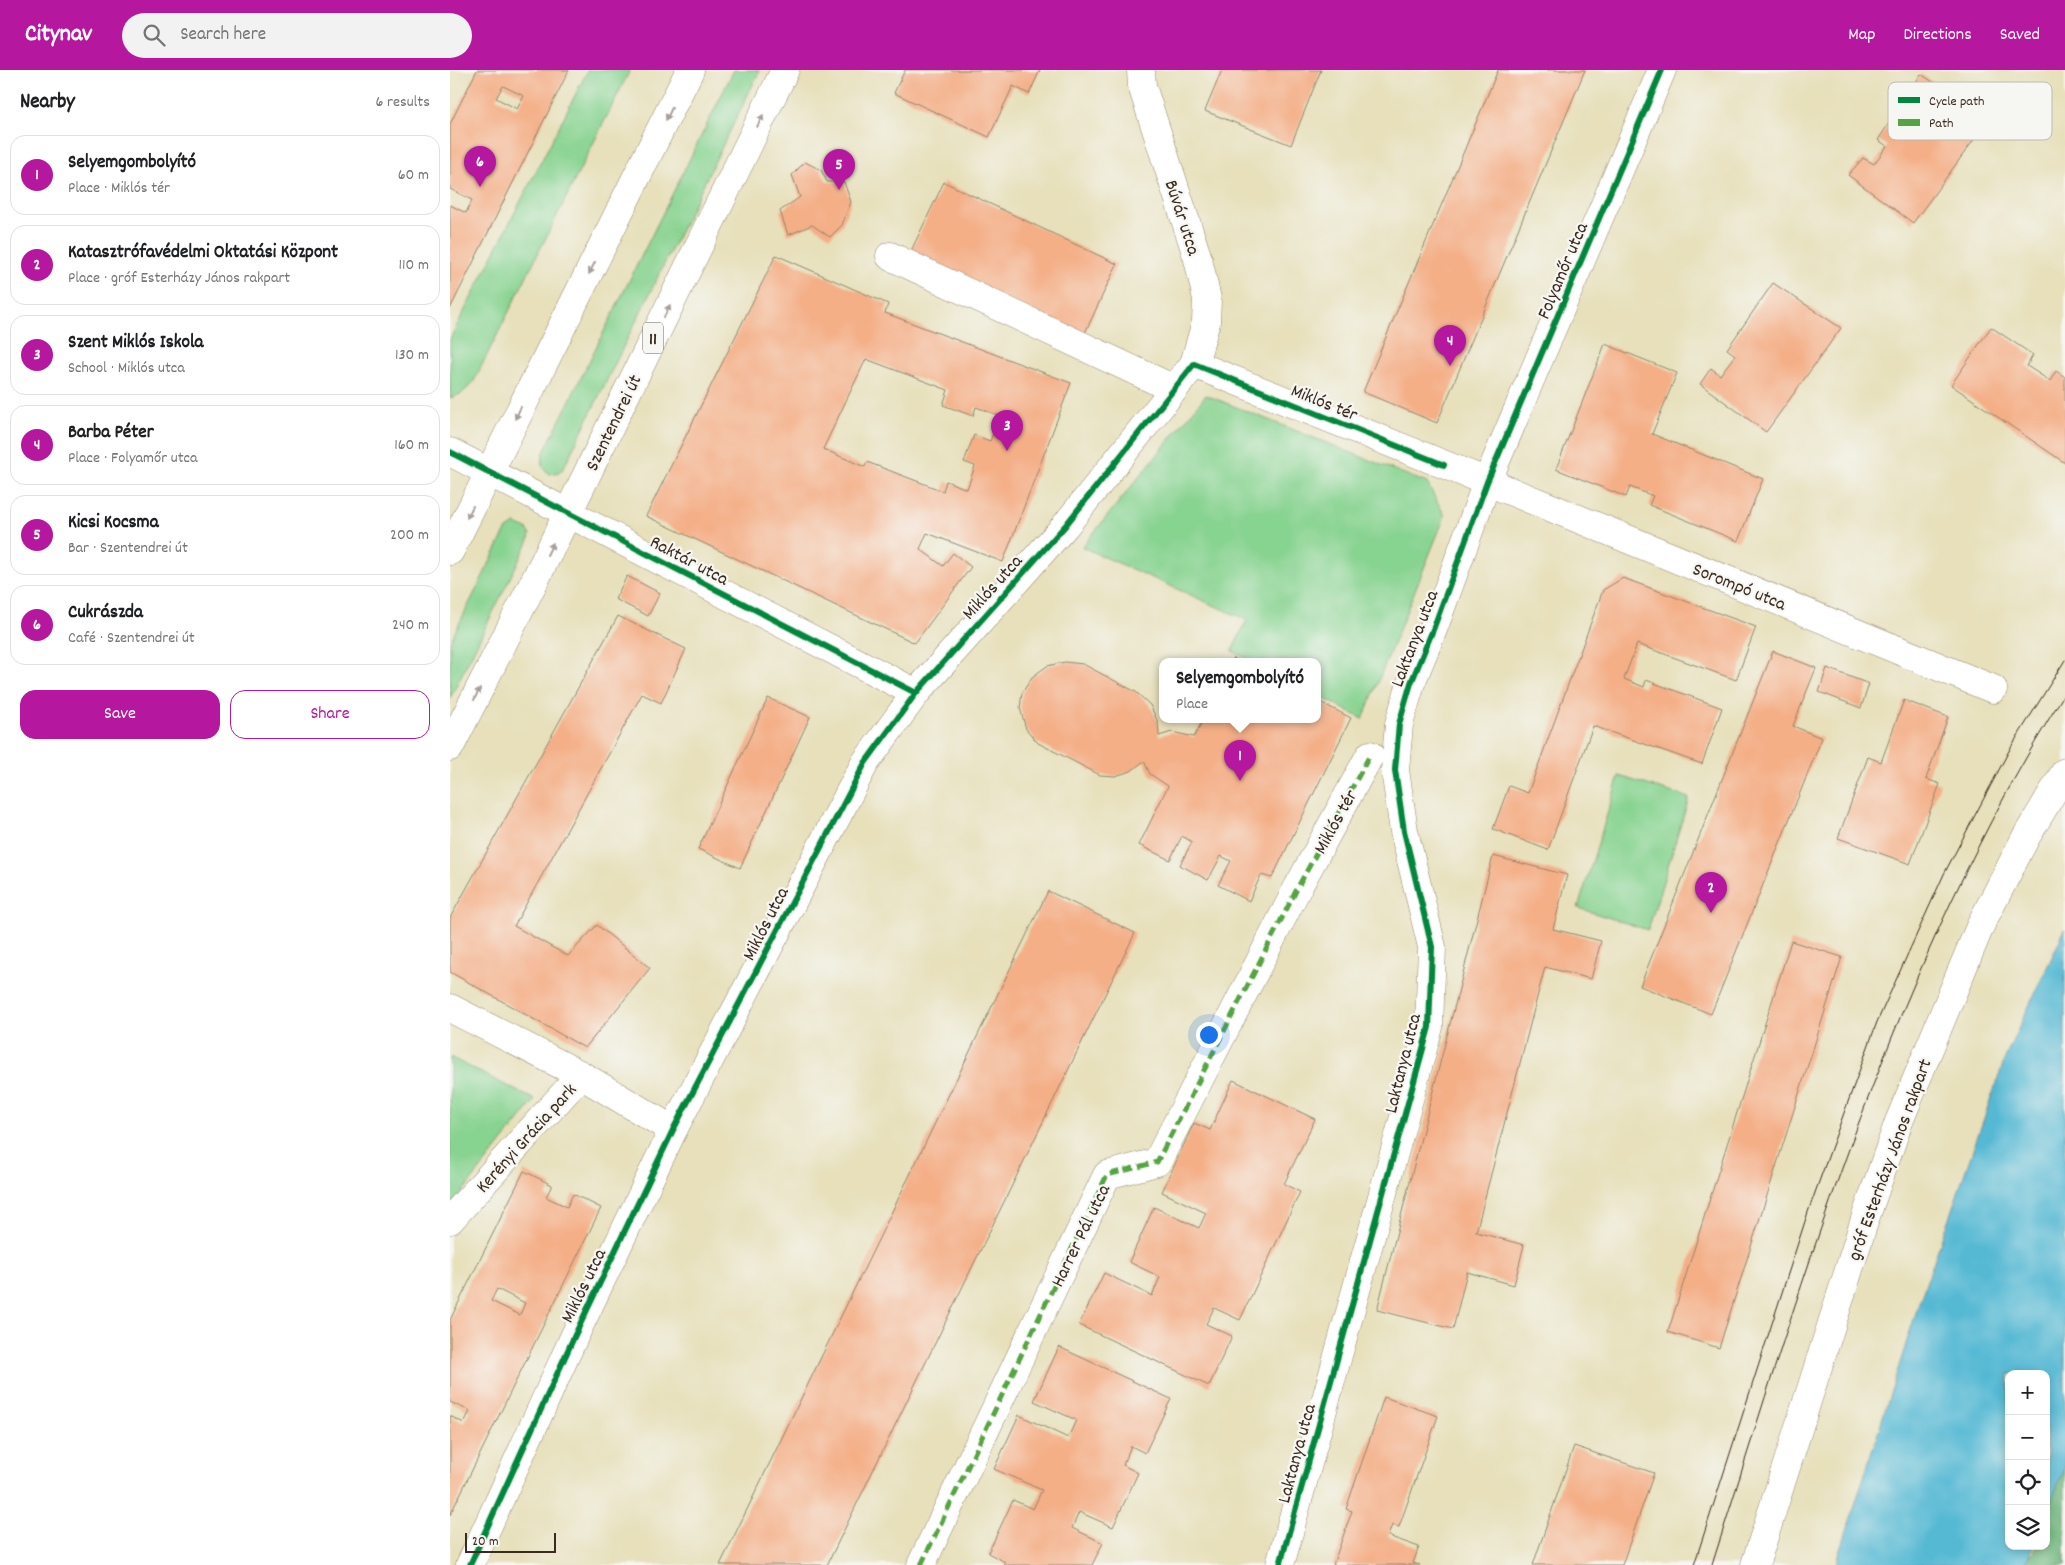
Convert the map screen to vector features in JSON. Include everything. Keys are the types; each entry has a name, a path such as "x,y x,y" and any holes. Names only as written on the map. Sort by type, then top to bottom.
{"street":[{"path":"450,551 690,70"},
{"name":"Szentendrei út","path":"450,747 568,512 785,70"},
{"name":"Búvár utca","path":"1141,70 1142,86 1198,259 1207,299 1206,322 1194,364"},
{"name":"Folyamőr utca","path":"1487,482 1662,70"},
{"path":"890,256 1174,389"},
{"name":"Miklós utca","path":"470,1565 574,1337 673,1130 865,763 916,693 1064,526 1194,364"},
{"name":"Miklós tér","path":"1194,364 1487,482"},
{"name":"Raktár utca","path":"450,452 916,693"},
{"name":"Sorompó utca","path":"1487,482 1993,689"},
{"name":"Laktanya utca","path":"1280,1565 1429,1027 1432,947 1401,814 1395,770 1399,724 1411,683 1487,482"},
{"name":"Miklós tér","path":"1298,888 1370,755"},
{"name":"gróf Esterházy János rakpart","path":"1755,1565 1860,1234 1898,1124 1981,924 2026,837 2065,772"},
{"name":"Harrer Pál utca","path":"921,1565 1107,1175 1157,1162 1298,888"},
{"path":"450,1008 580,1075 673,1130"},
{"name":"Kerényi Grácia park","path":"450,1220 580,1075"}],"green space":[{"path":"588,70 630,70 473,383 461,394 450,398 450,339"},
{"path":"734,70 760,70 564,467 560,472 549,474 542,466 543,454"},
{"path":"1206,395 1427,483 1445,516 1363,719 1321,697 1321,658 1246,658 1232,651 1247,620 1082,547"},
{"path":"515,524 527,529 530,534 529,540 450,698 450,642 504,534 507,529"},
{"path":"1619,776 1689,798 1648,930 1578,908"},
{"path":"450,1057 535,1100 450,1208"},
{"path":"2065,1427 2065,1565 2022,1565 2035,1550 2050,1550 2050,1511"}],"water":[{"path":"2065,929 2065,1467 2050,1503 2050,1370 2005,1370 2005,1550 2031,1550 2025,1565 1836,1565 1918,1306 2007,1053"}],"building":[{"path":"477,70 569,70 450,309 450,205 466,213 472,200 450,189 450,124","holes":["503,86 524,96 517,109 496,98"]},
{"path":"905,70 1040,70 1029,94 1013,86 989,137 894,93"},
{"path":"1222,70 1321,70 1291,145 1205,111"},
{"path":"1498,70 1585,70 1437,423 1363,392"},
{"path":"1921,74 1933,82 1916,82"},
{"path":"1888,125 1888,140 1974,140 1913,223 1848,175 1863,158 1874,164 1887,146 1878,140"},
{"path":"805,162 821,170 827,182 844,182 851,202 842,225 830,237 812,225 788,235 780,211 800,197 792,175"},
{"path":"944,182 1117,264 1084,335 910,253"},
{"path":"776,255 888,304 885,313 1071,383 1003,562 927,533 920,549 943,566 953,553 971,567 915,643 646,516","holes":["866,359 948,390 943,405 973,416 976,407 1000,416 990,441 974,435 964,462 975,466 967,489 946,481 943,491 867,462 865,467 823,449"]},
{"path":"1773,283 1841,328 1766,432 1700,384 1711,368 1720,375 1735,355 1727,349"},
{"path":"1991,327 2033,355 2027,366 2050,381 2056,371 2065,377 2065,463 1951,385"},
{"path":"1605,344 1677,373 1652,434 1763,479 1738,541 1649,505 1653,496 1630,487 1626,497 1556,469"},
{"path":"627,576 660,593 648,616 615,599"},
{"path":"1623,578 1756,627 1736,680 1637,644 1624,679 1644,687 1646,680 1722,708 1702,764 1593,726 1548,850 1493,829 1509,786 1528,793 1603,590"},
{"path":"618,616 686,649 661,703 642,694 514,926 568,956 597,925 650,968 585,1048 450,972 450,918"},
{"path":"1773,651 1816,668 1793,726 1822,738 1711,1014 1640,986"},
{"path":"1065,662 1083,664 1136,692 1150,705 1158,722 1159,736 1172,732 1194,737 1201,723 1321,723 1321,703 1351,718 1272,878 1261,875 1249,901 1218,885 1231,861 1221,856 1208,880 1180,865 1192,842 1182,836 1170,860 1139,845 1168,786 1150,774 1144,761 1131,771 1115,776 1100,775 1038,743 1026,729 1020,708 1022,693 1032,677 1047,666"},
{"path":"1827,668 1869,684 1861,708 1819,692"},
{"path":"768,698 810,717 740,868 698,849"},
{"path":"1904,700 1948,717 1926,779 1940,784 1910,864 1838,838 1868,757 1881,762"},
{"path":"1493,856 1567,875 1553,929 1601,941 1591,979 1545,967 1476,1232 1524,1245 1514,1285 1467,1272 1453,1329 1377,1310"},
{"path":"1048,891 1135,933 827,1565 720,1565"},
{"path":"1791,941 1842,957 1719,1348 1668,1332"},
{"path":"1233,1080 1315,1119 1284,1184 1300,1192 1240,1320 1214,1308 1206,1324 1232,1336 1209,1386 1079,1325 1104,1273 1152,1296 1160,1277 1129,1262 1154,1207 1199,1228 1206,1213 1162,1192 1194,1123 1210,1130"},
{"path":"524,1171 552,1185 546,1197 567,1207 573,1194 601,1208 450,1515 450,1416 464,1423 470,1411 450,1402 450,1320","holes":["497,1289 525,1303 520,1315 491,1301"]},
{"path":"1059,1347 1171,1399 1145,1453 1131,1446 1123,1465 1138,1473 1113,1527 1079,1512 1072,1528 1103,1543 1092,1565 1004,1565 1005,1562 988,1553 1013,1500 1033,1509 1042,1490 994,1469 1019,1415 1068,1438 1076,1420 1034,1401"},
{"path":"1384,1397 1438,1416 1399,1527 1392,1525 1388,1536 1419,1547 1413,1563 1420,1565 1333,1565 1352,1511 1346,1509"},
{"path":"1574,1446 1654,1473 1622,1565 1533,1565"}],"tram line":[{"path":"1694,1565 1808,1212 1877,1022 1944,874 2011,747 2065,660"},
{"path":"1712,1565 1783,1340 1821,1228 1861,1117 1904,1008 1952,900 2005,795 2065,693"}],"marked path":[{"path":"921,1565 1107,1175 1157,1162 1298,887 1370,755"}],"cycle path":[{"path":"1280,1565 1429,1027 1432,947 1404,831 1395,770 1399,724 1411,683 1434,627 1487,482 1662,70"},
{"path":"470,1565 574,1337 673,1130 865,763 916,693 1065,526 1194,364 1444,465"},
{"path":"450,452 916,693"}],"place":[{"name":"Cukrászda","path":"480,187"},
{"name":"Kicsi Kocsma","path":"839,190"},
{"name":"Barba Péter","path":"1450,366"},
{"name":"Szent Miklós Iskola","path":"1007,451"},
{"name":"Selyemgombolyító","path":"1240,781"},
{"name":"Katasztrófavédelmi Oktatási Központ","path":"1711,913"}]}
